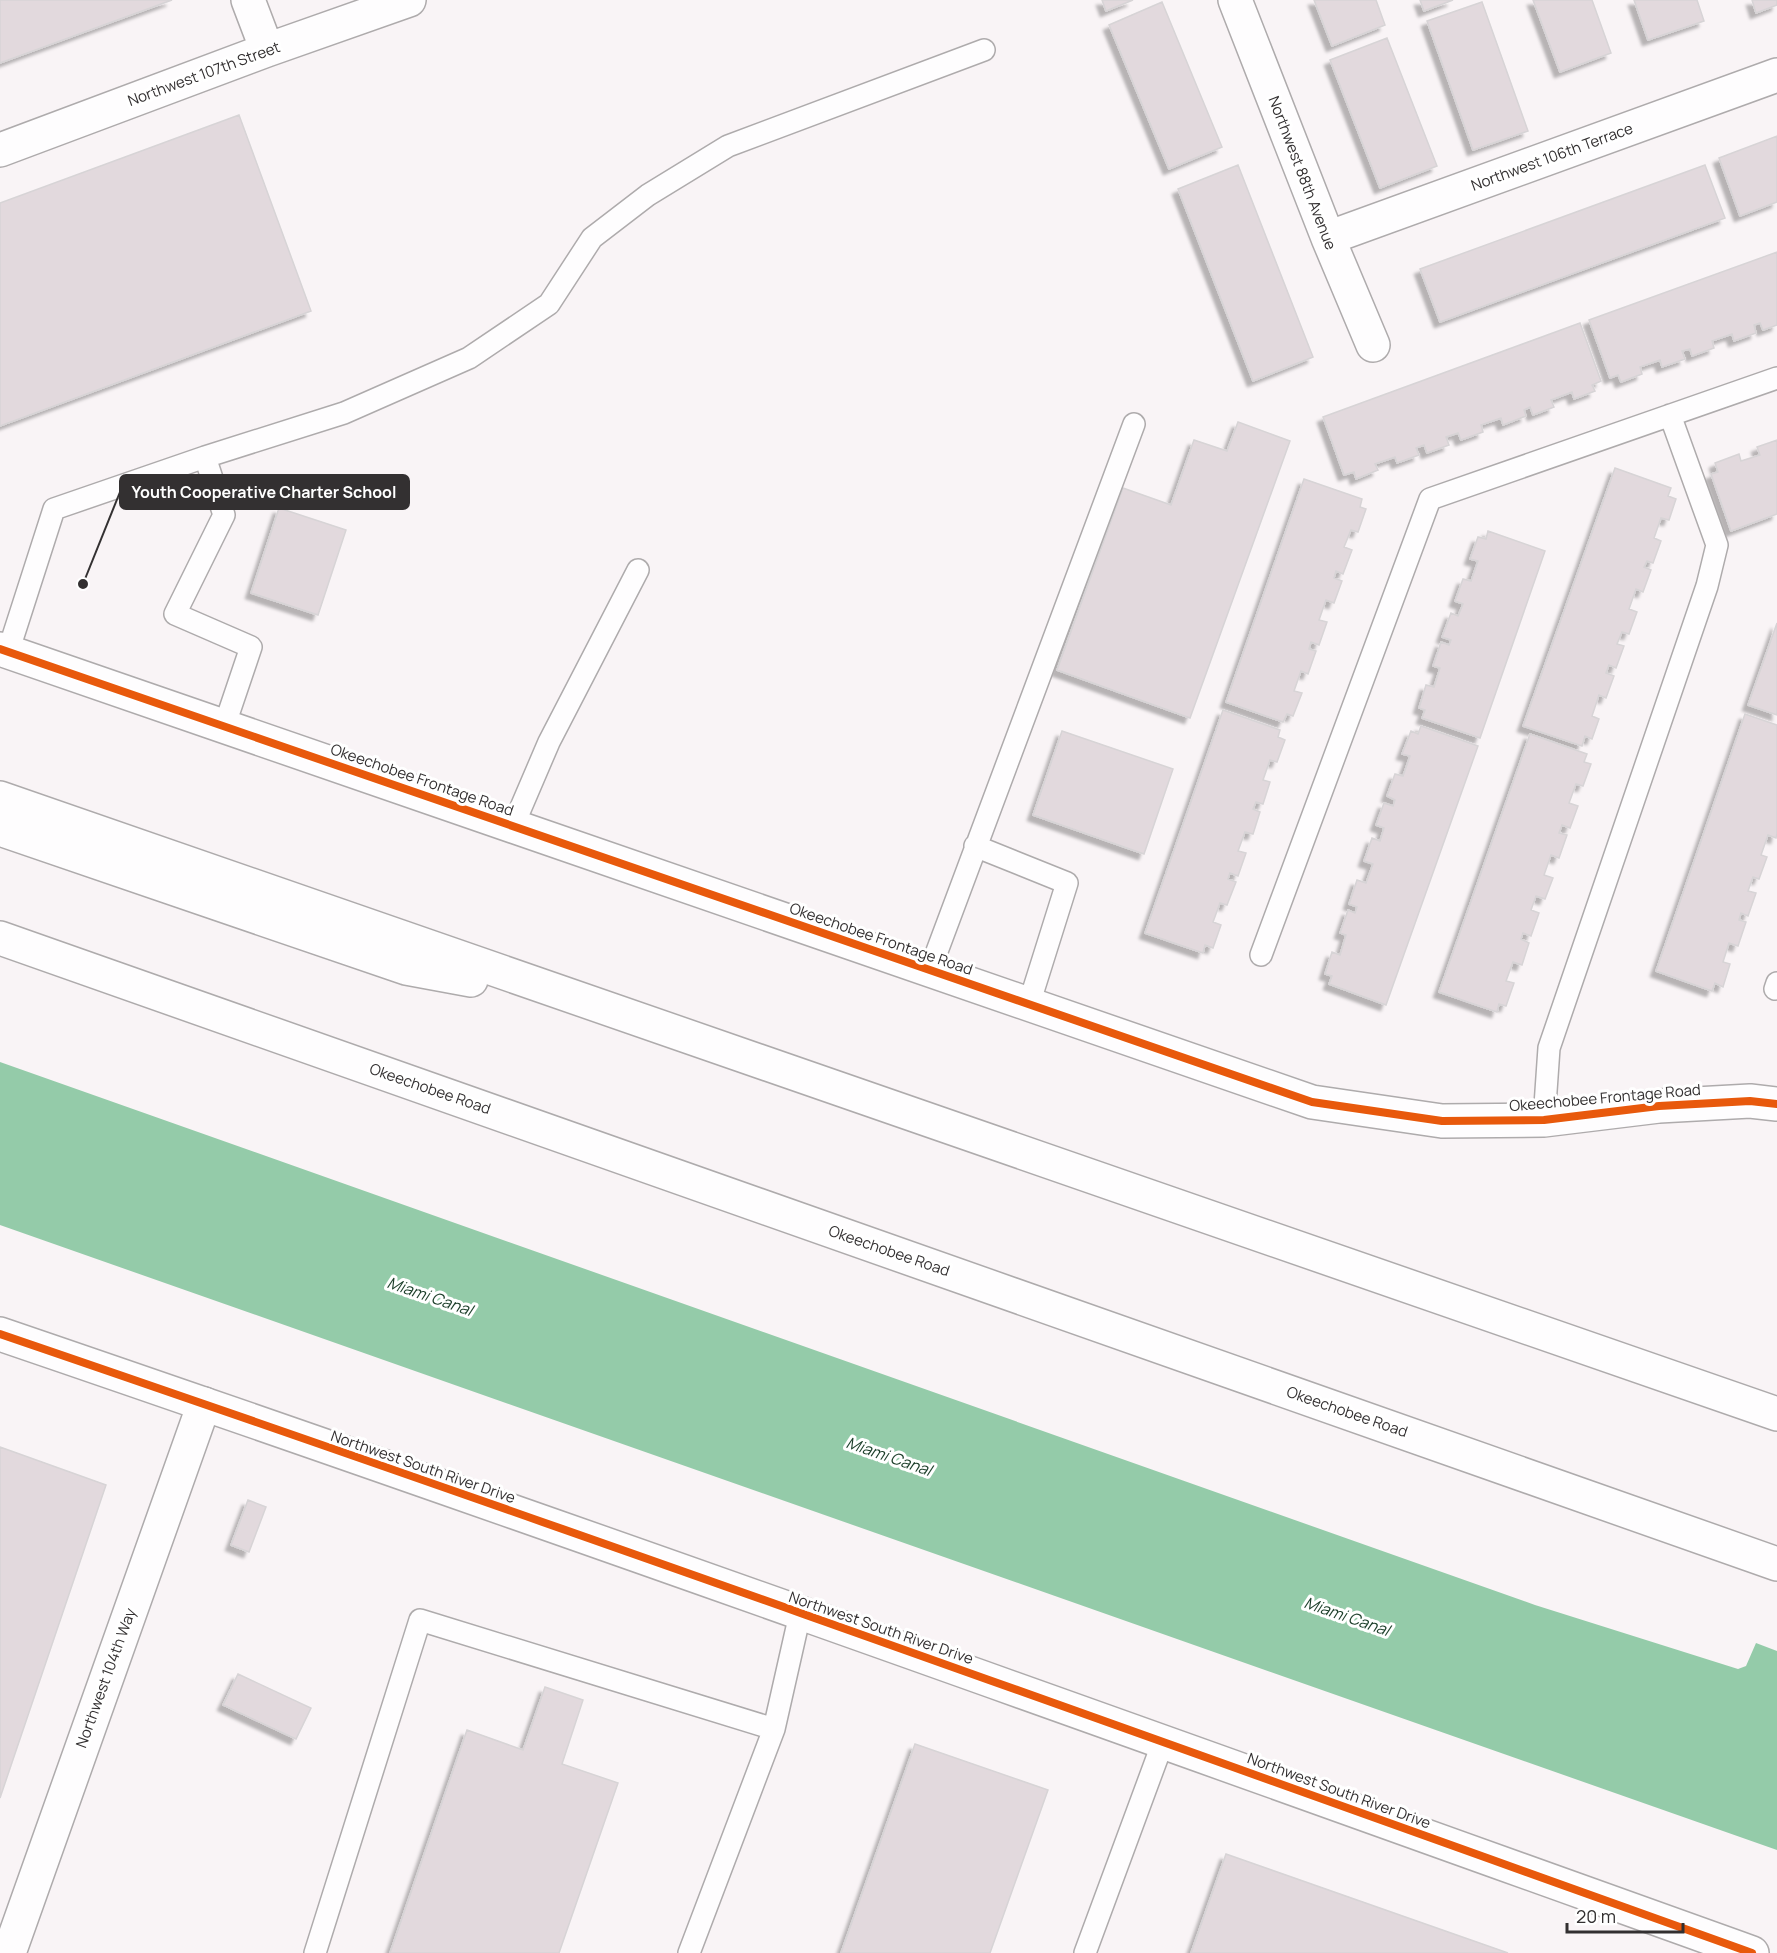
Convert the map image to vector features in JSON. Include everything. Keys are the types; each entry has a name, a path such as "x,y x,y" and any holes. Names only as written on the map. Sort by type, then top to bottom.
{"main road":[{"path":"248,0 267,50"},
{"name":"Northwest 107th Street","path":"0,150 267,50 409,0"},
{"name":"Northwest 88th Avenue","path":"1235,0 1328,238 1373,345"},
{"name":"Northwest 106th Terrace","path":"1328,238 1777,75"},
{"name":"Okeechobee Frontage Road","path":"4,651 1312,1102 1442,1121 1544,1120 1659,1106 1750,1101 1777,1104"},
{"path":"0,798 1777,1414"},
{"path":"0,829 406,968 579,1000"},
{"name":"Okeechobee Road","path":"0,938 1777,1563"},
{"name":"Northwest South River Drive","path":"0,1334 1163,1742 1752,1953"},
{"name":"Northwest 104th Way","path":"9,1953 204,1404"}],"lane":[{"path":"4,651 54,509 205,457 344,413 469,358 549,304 592,238 648,195 728,146 984,50"},
{"path":"1261,955 1431,499 1777,378"},
{"path":"1544,1120 1549,1048 1707,586 1717,545 1670,415"},
{"path":"930,970 1134,423"},
{"path":"205,457 224,514 175,614 251,647 224,727"},
{"path":"513,826 549,742 638,570"},
{"path":"975,846 1067,883 1029,1004"},
{"path":"689,1953 774,1729 800,1614"},
{"path":"315,1953 420,1620 774,1729"},
{"path":"1085,1953 1163,1742"}],"water":[{"name":"Miami Canal","path":"0,1062 1535,1605 1738,1669 1746,1666 1756,1643 1777,1651 1777,1850 0,1225"}],"building":[{"path":"0,0 172,0 0,63"},
{"path":"1102,0 1133,0 1106,11"},
{"path":"1314,0 1376,0 1385,25 1332,46"},
{"path":"1420,0 1453,0 1424,11"},
{"path":"1533,0 1592,0 1611,53 1560,72"},
{"path":"1634,0 1697,0 1704,21 1648,40"},
{"path":"1752,0 1777,0 1777,5 1756,13"},
{"path":"1162,2 1222,147 1169,169 1109,25"},
{"path":"1482,2 1528,131 1473,150 1427,21"},
{"path":"1387,38 1437,166 1380,188 1330,60"},
{"path":"239,115 311,311 0,426 0,203"},
{"path":"1777,136 1777,202 1740,216 1719,158"},
{"path":"1238,165 1313,357 1253,381 1178,189"},
{"path":"1705,165 1725,218 1440,322 1420,269"},
{"path":"1777,252 1777,325 1763,330 1760,323 1754,325 1756,333 1734,341 1732,334 1712,341 1714,348 1692,356 1690,349 1682,351 1685,359 1662,367 1660,360 1640,367 1642,374 1621,382 1618,375 1610,378 1589,320"},
{"path":"1580,323 1601,381 1592,385 1595,391 1574,399 1572,392 1551,400 1554,407 1533,415 1530,407 1524,410 1526,416 1503,425 1501,418 1481,425 1483,432 1461,440 1458,433 1446,437 1449,445 1427,453 1424,445 1416,448 1419,455 1397,463 1395,457 1375,464 1378,470 1356,479 1354,472 1344,475 1323,417"},
{"path":"1238,422 1290,441 1190,718 1057,670 1123,488 1171,505 1194,440 1227,451"},
{"path":"1777,440 1777,514 1731,531 1711,474 1718,472 1715,463 1739,454 1741,461 1760,455 1757,447"},
{"path":"1615,468 1671,488 1668,496 1676,499 1669,520 1661,518 1654,538 1661,541 1653,563 1647,561 1644,567 1651,570 1643,592 1636,589 1629,609 1637,612 1629,634 1622,632 1617,644 1624,646 1616,668 1609,665 1606,673 1614,676 1606,698 1599,695 1592,716 1599,719 1592,739 1585,736 1582,746 1523,726"},
{"path":"1304,479 1362,499 1360,507 1366,509 1358,532 1351,530 1344,547 1352,550 1343,574 1336,571 1334,578 1342,581 1334,603 1326,600 1319,620 1327,622 1319,645 1311,642 1309,649 1316,651 1308,674 1301,671 1294,691 1302,693 1293,716 1287,714 1283,722 1226,702"},
{"path":"279,508 346,530 318,615 251,593"},
{"path":"1488,531 1545,551 1480,738 1422,718 1425,710 1419,708 1426,685 1434,687 1440,668 1433,666 1441,642 1449,645 1451,640 1442,637 1451,613 1458,616 1463,604 1455,601 1463,579 1471,581 1478,561 1470,559 1478,537 1486,539"},
{"path":"1777,623 1777,715 1748,705"},
{"path":"1223,710 1280,730 1278,737 1285,740 1277,762 1270,760 1263,780 1270,782 1263,804 1256,802 1253,809 1260,812 1253,834 1245,832 1238,851 1246,853 1238,876 1230,873 1228,879 1236,882 1227,905 1220,903 1213,922 1221,925 1213,948 1205,945 1203,953 1145,933"},
{"path":"1745,714 1777,725 1777,834 1776,838 1768,835 1761,855 1767,857 1759,879 1753,877 1748,891 1756,893 1748,916 1741,913 1739,920 1746,922 1738,946 1729,943 1723,962 1730,964 1723,987 1715,983 1712,991 1656,971"},
{"path":"1421,726 1478,746 1386,1005 1329,984 1332,976 1325,974 1332,952 1340,955 1346,935 1340,933 1348,910 1355,913 1357,907 1349,904 1357,880 1366,883 1373,864 1364,861 1372,838 1380,841 1384,828 1376,825 1384,803 1393,806 1395,800 1387,796 1395,774 1403,776 1410,756 1402,754 1411,731 1418,734"},
{"path":"1062,731 1173,769 1144,854 1033,815"},
{"path":"1530,734 1587,754 1584,762 1591,764 1583,786 1576,784 1569,803 1578,806 1570,828 1562,825 1559,833 1567,835 1559,858 1551,855 1544,875 1553,878 1545,899 1536,896 1531,910 1539,913 1531,936 1523,933 1521,939 1529,943 1522,965 1513,962 1506,981 1514,983 1506,1006 1499,1004 1497,1012 1439,992"},
{"path":"0,1447 106,1485 0,1798"},
{"path":"248,1500 266,1507 249,1552 231,1545"},
{"path":"238,1674 311,1708 296,1739 223,1705"},
{"path":"545,1687 583,1700 562,1764 618,1783 559,1953 390,1953 467,1730 523,1750"},
{"path":"915,1744 1048,1790 990,1953 841,1953"},
{"path":"1226,1854 1508,1953 1191,1953"}],"cycle path":[{"path":"0,649 1312,1102 1442,1121 1544,1120 1659,1106 1750,1101 1777,1104"},
{"path":"0,1334 658,1563 1752,1953"}],"place":[{"name":"Youth Cooperative Charter School","path":"83,584"}]}
